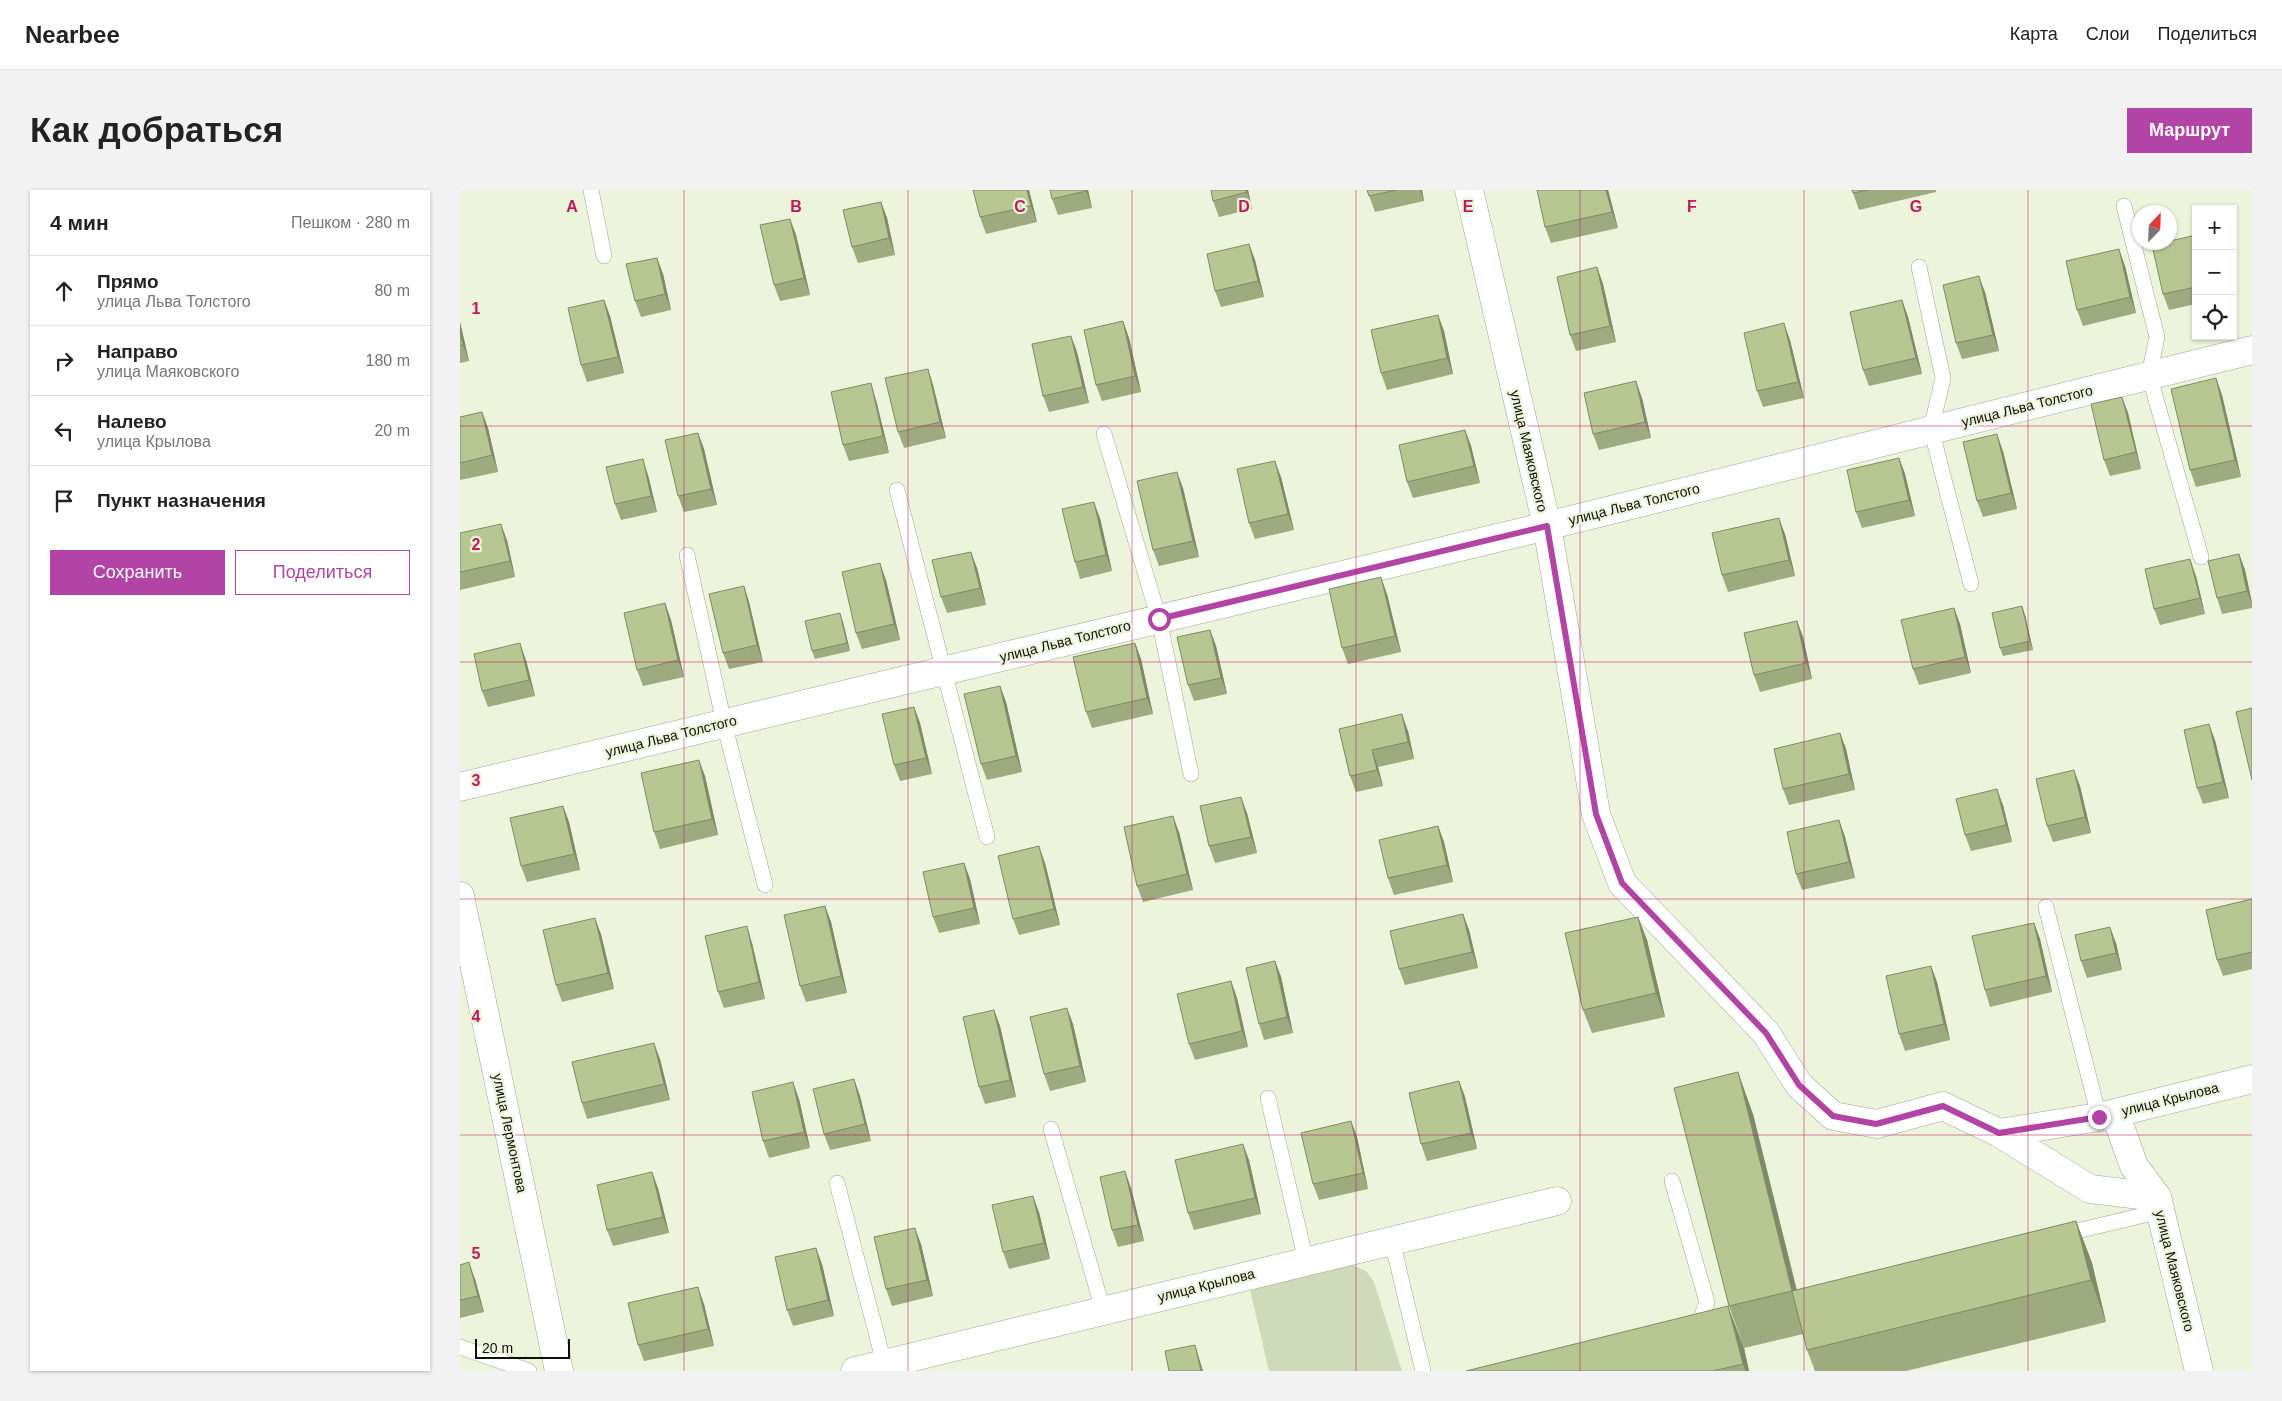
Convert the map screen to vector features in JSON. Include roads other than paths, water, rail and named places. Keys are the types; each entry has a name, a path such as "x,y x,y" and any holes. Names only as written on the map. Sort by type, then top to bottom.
{"street":[{"name":"улица Маяковского","path":"1469,190 1547,526 1596,814 1622,883 1766,1033 1799,1085 1833,1116 1876,1124 1943,1106 1999,1133 2090,1189 2159,1204 2199,1371"},
{"name":"улица Льва Толстого","path":"460,787 1547,526 2252,350"},
{"name":"улица Лермонтова","path":"460,896 467,968 559,1371"},
{"name":"улица Крылова","path":"1999,1133 2107,1115 2252,1079"},
{"path":"2107,1115 2134,1166 2159,1204"},
{"name":"улица Крылова","path":"855,1371 1557,1201"}],"lane":[{"path":"591,190 604,256"},
{"path":"2124,206 2157,338 2149,375 2201,557"},
{"path":"1919,267 1944,378 1932,429 1971,584"},
{"path":"1104,434 1159,619 1191,774"},
{"path":"897,490 987,837"},
{"path":"687,555 724,723 765,885"},
{"path":"2046,907 2107,1115"},
{"path":"1268,1098 1306,1261"},
{"path":"1051,1129 1104,1310"},
{"path":"1672,1182 1707,1302 1698,1326 1678,1330"},
{"path":"837,1183 884,1363"},
{"path":"2046,1238 2159,1204"},
{"path":"1392,1241 1423,1371"},
{"path":"460,1347 529,1371"}]}
